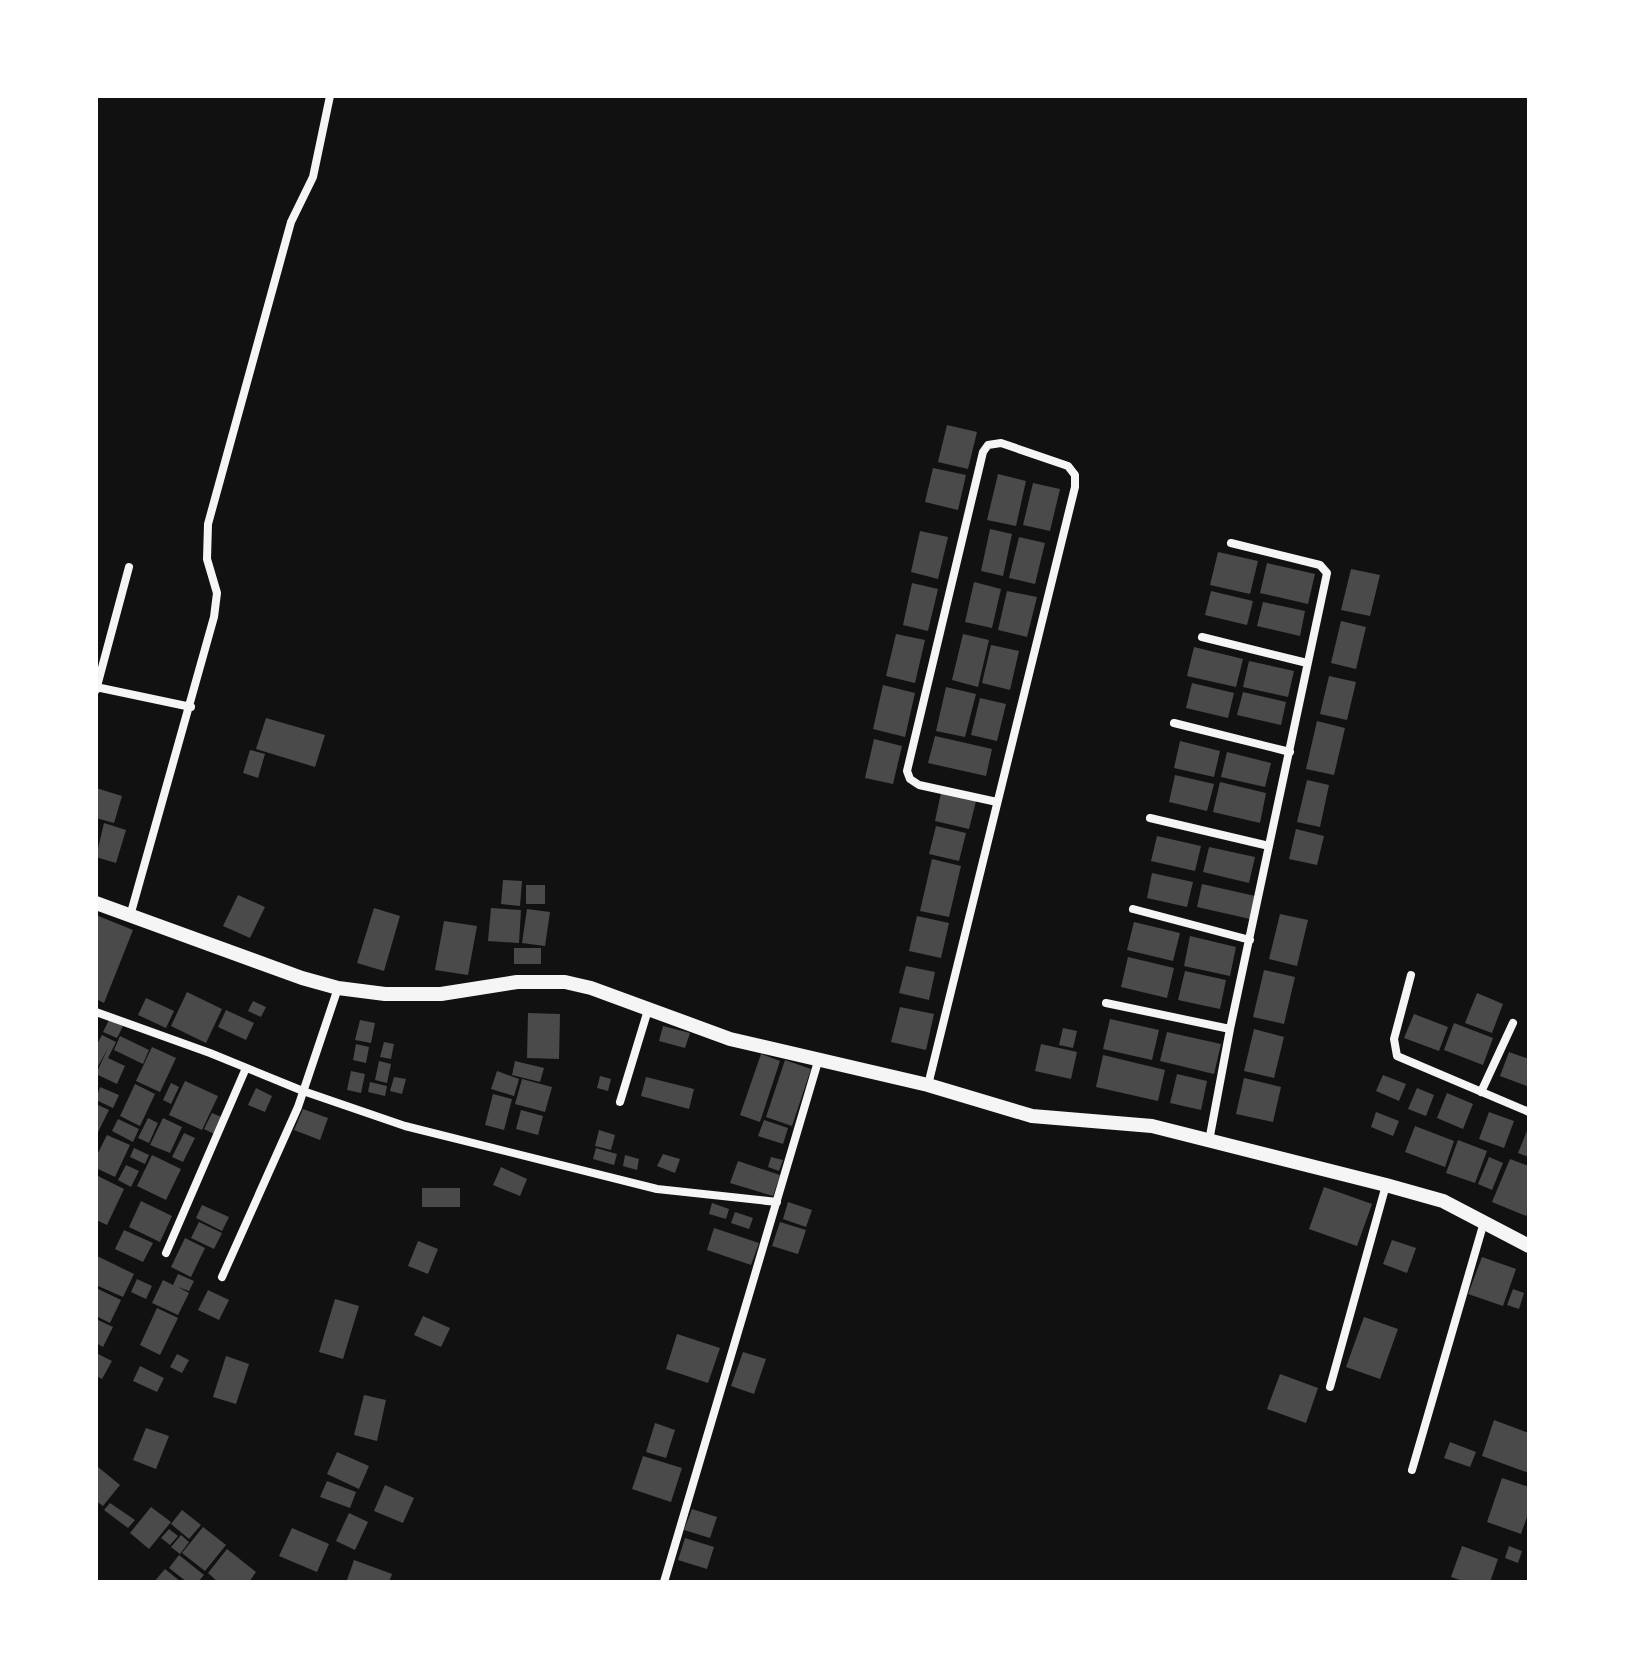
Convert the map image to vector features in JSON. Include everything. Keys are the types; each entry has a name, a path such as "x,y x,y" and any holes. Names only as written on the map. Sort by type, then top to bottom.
{"street":[{"path":"130,916 191,707 217,600 216,585 207,559 208,524 291,222 313,177 330,96"},
{"path":"928,1085 1075,487 1075,475 1068,466 1001,443 988,445 983,452 907,771 910,779 919,785 997,802"},
{"path":"1209,1141 1326,570 1320,565 1231,543"},
{"path":"129,567 96,688 191,707"},
{"path":"1202,637 1307,663"},
{"path":"1174,723 1290,752"},
{"path":"1150,818 1269,846"},
{"path":"96,903 338,988 413,995 469,991 517,982 565,982 591,988 730,1039 820,1057 1032,1116 1152,1126 1386,1185 1443,1201 1529,1246"},
{"path":"1133,909 1250,940"},
{"path":"1411,975 1394,1039 1397,1056 1529,1112"},
{"path":"222,1277 303,1091 338,988"},
{"path":"1106,1003 1230,1029"},
{"path":"620,1102 648,1010"},
{"path":"96,1012 303,1091 405,1126 556,1161 641,1185 777,1202"},
{"path":"1481,1092 1513,1023"},
{"path":"664,1582 820,1057"},
{"path":"166,1253 246,1068"},
{"path":"1330,1387 1386,1185"},
{"path":"1412,1470 1484,1222"}],"building":[{"path":"947,425 977,432 968,469 938,462"},
{"path":"933,468 966,475 958,510 925,502"},
{"path":"998,474 1026,481 1016,526 987,520"},
{"path":"1033,483 1060,489 1050,531 1023,525"},
{"path":"990,529 1012,534 1003,576 981,571"},
{"path":"920,531 948,537 938,579 911,572"},
{"path":"1019,537 1045,543 1035,584 1009,578"},
{"path":"1218,552 1258,561 1250,594 1210,585"},
{"path":"1267,563 1315,574 1308,604 1260,593"},
{"path":"1351,569 1380,575 1370,616 1341,610"},
{"path":"974,582 1001,589 992,628 965,622"},
{"path":"912,583 938,589 928,631 903,625"},
{"path":"1007,591 1037,597 1027,637 998,630"},
{"path":"1211,591 1253,601 1247,625 1205,615"},
{"path":"1263,602 1305,611 1300,636 1257,626"},
{"path":"1341,621 1366,627 1356,669 1331,663"},
{"path":"896,634 925,640 915,683 886,676"},
{"path":"963,634 989,640 978,687 952,680"},
{"path":"991,645 1019,651 1010,690 982,683"},
{"path":"1194,647 1243,659 1236,687 1187,676"},
{"path":"1249,661 1294,671 1288,697 1243,687"},
{"path":"1329,676 1356,682 1347,720 1320,714"},
{"path":"1192,683 1234,693 1228,718 1186,708"},
{"path":"883,685 915,693 905,737 873,729"},
{"path":"946,687 976,694 965,737 936,731"},
{"path":"1243,692 1286,702 1281,725 1237,715"},
{"path":"980,698 1006,704 997,741 971,735"},
{"path":"266,718 325,735 315,767 256,749"},
{"path":"1317,721 1345,728 1334,775 1306,769"},
{"path":"935,736 992,749 986,776 928,763"},
{"path":"874,739 902,746 893,784 865,778"},
{"path":"1180,741 1220,751 1214,777 1174,768"},
{"path":"250,750 265,754 258,778 243,773"},
{"path":"1227,752 1271,763 1265,787 1221,777"},
{"path":"1175,775 1214,784 1207,811 1169,802"},
{"path":"1307,780 1329,785 1320,827 1297,822"},
{"path":"1220,782 1266,793 1260,823 1213,812"},
{"path":"96,788 122,796 114,823 96,818"},
{"path":"941,793 976,801 969,829 935,821"},
{"path":"104,823 126,830 116,863 96,857"},
{"path":"936,826 966,833 959,861 929,854"},
{"path":"1296,829 1324,836 1317,865 1289,859"},
{"path":"1157,836 1201,846 1195,871 1151,861"},
{"path":"1209,847 1255,857 1249,883 1203,872"},
{"path":"932,859 961,866 949,917 920,911"},
{"path":"1152,873 1193,882 1187,907 1147,898"},
{"path":"503,880 522,881 520,906 501,904"},
{"path":"1202,884 1255,896 1250,919 1197,907"},
{"path":"526,885 545,885 545,904 526,904"},
{"path":"238,895 265,907 250,938 223,926"},
{"path":"374,908 400,916 384,971 357,963"},
{"path":"491,908 521,910 519,943 488,941"},
{"path":"527,909 550,912 545,946 522,943"},
{"path":"1280,914 1308,920 1297,966 1269,959"},
{"path":"96,915 133,930 104,1003 96,999"},
{"path":"917,916 949,923 941,958 909,951"},
{"path":"444,921 477,926 468,975 435,970"},
{"path":"1134,922 1180,933 1173,961 1127,950"},
{"path":"1190,936 1236,947 1230,976 1184,966"},
{"path":"514,948 541,948 541,964 514,964"},
{"path":"1128,957 1174,968 1167,998 1121,987"},
{"path":"906,966 935,972 929,1000 899,993"},
{"path":"1264,970 1295,977 1284,1024 1253,1017"},
{"path":"1185,971 1226,980 1220,1009 1178,1000"},
{"path":"187,992 222,1009 206,1043 171,1026"},
{"path":"1477,993 1503,1004 1492,1033 1465,1023"},
{"path":"146,998 174,1011 166,1028 138,1015"},
{"path":"253,1001 266,1007 261,1017 248,1011"},
{"path":"900,1007 934,1014 926,1050 891,1042"},
{"path":"226,1010 254,1023 246,1040 218,1027"},
{"path":"528,1013 560,1014 559,1059 527,1058"},
{"path":"1414,1014 1448,1027 1439,1051 1404,1038"},
{"path":"1110,1019 1159,1030 1152,1060 1103,1049"},
{"path":"109,1020 123,1026 117,1038 103,1032"},
{"path":"360,1020 375,1023 371,1043 355,1040"},
{"path":"1454,1023 1493,1038 1483,1065 1444,1050"},
{"path":"663,1026 690,1033 685,1048 659,1041"},
{"path":"1063,1028 1077,1031 1073,1048 1059,1045"},
{"path":"1254,1029 1284,1037 1274,1078 1244,1071"},
{"path":"1167,1032 1221,1044 1214,1074 1160,1061"},
{"path":"102,1035 116,1042 108,1058 125,1066 117,1084 96,1074 108,1048 96,1070 96,1046"},
{"path":"120,1036 149,1050 143,1064 114,1050"},
{"path":"384,1042 394,1044 391,1059 380,1057"},
{"path":"356,1044 369,1047 366,1063 353,1060"},
{"path":"1041,1044 1077,1052 1071,1079 1035,1071"},
{"path":"152,1047 176,1058 160,1092 136,1081"},
{"path":"1509,1052 1529,1059 1529,1087 1500,1076"},
{"path":"761,1054 780,1061 760,1122 740,1115"},
{"path":"1103,1055 1165,1070 1158,1101 1096,1087"},
{"path":"785,1060 811,1069 792,1126 766,1117"},
{"path":"379,1061 391,1064 387,1083 375,1080"},
{"path":"515,1061 544,1068 540,1082 512,1075"},
{"path":"351,1071 365,1074 361,1093 347,1090"},
{"path":"497,1071 519,1079 514,1096 491,1089"},
{"path":"1177,1074 1207,1081 1201,1110 1170,1103"},
{"path":"1383,1075 1406,1084 1399,1101 1376,1091"},
{"path":"600,1076 611,1079 608,1091 597,1088"},
{"path":"394,1077 406,1079 402,1094 390,1091"},
{"path":"646,1077 694,1089 689,1109 641,1096"},
{"path":"1244,1078 1281,1087 1273,1122 1236,1114"},
{"path":"522,1079 552,1087 545,1112 515,1104"},
{"path":"185,1081 218,1096 202,1130 169,1115"},
{"path":"370,1082 387,1086 385,1096 368,1092"},
{"path":"171,1083 179,1087 171,1104 163,1100"},
{"path":"135,1084 155,1094 140,1126 120,1116"},
{"path":"100,1087 119,1095 113,1108 96,1100"},
{"path":"256,1088 272,1096 265,1112 248,1105"},
{"path":"1417,1088 1434,1095 1426,1116 1408,1109"},
{"path":"1447,1093 1473,1104 1463,1129 1437,1118"},
{"path":"493,1094 512,1099 504,1130 485,1125"},
{"path":"96,1104 109,1110 96,1136"},
{"path":"303,1109 328,1118 320,1140 294,1130"},
{"path":"521,1110 543,1116 538,1135 516,1129"},
{"path":"1376,1112 1399,1121 1393,1136 1371,1127"},
{"path":"1489,1112 1514,1121 1504,1148 1479,1139"},
{"path":"212,1113 224,1118 216,1135 204,1129"},
{"path":"148,1118 158,1123 149,1143 138,1138"},
{"path":"163,1118 182,1127 170,1153 150,1145"},
{"path":"118,1119 139,1129 133,1142 112,1131"},
{"path":"764,1120 788,1128 783,1144 758,1136"},
{"path":"1415,1126 1454,1141 1445,1167 1405,1152"},
{"path":"1529,1126 1529,1157 1518,1153"},
{"path":"599,1130 615,1135 611,1150 595,1146"},
{"path":"184,1133 195,1138 183,1162 172,1157"},
{"path":"107,1135 130,1145 115,1177 96,1168 96,1157"},
{"path":"1458,1140 1487,1151 1475,1183 1446,1173"},
{"path":"134,1148 149,1155 145,1164 130,1157"},
{"path":"596,1148 617,1154 614,1165 593,1159"},
{"path":"663,1154 680,1159 675,1173 657,1166"},
{"path":"152,1155 181,1169 166,1200 137,1186"},
{"path":"625,1155 639,1159 637,1170 623,1166"},
{"path":"771,1157 783,1160 779,1171 768,1167"},
{"path":"1489,1157 1503,1163 1492,1190 1478,1184"},
{"path":"1510,1159 1529,1166 1529,1210 1526,1216 1492,1202"},
{"path":"738,1161 780,1175 773,1196 730,1183"},
{"path":"126,1165 139,1171 131,1187 118,1180"},
{"path":"501,1167 527,1179 520,1196 493,1185"},
{"path":"96,1175 124,1189 107,1225 96,1220"},
{"path":"1324,1187 1372,1204 1357,1246 1309,1229"},
{"path":"422,1188 460,1188 460,1207 422,1207"},
{"path":"141,1201 172,1216 160,1242 129,1227"},
{"path":"788,1202 812,1210 806,1227 783,1219"},
{"path":"712,1203 729,1209 726,1219 709,1214"},
{"path":"202,1205 229,1217 222,1231 196,1218"},
{"path":"735,1212 753,1218 749,1229 731,1223"},
{"path":"199,1222 222,1233 214,1249 191,1238"},
{"path":"780,1222 806,1230 798,1254 772,1246"},
{"path":"714,1228 759,1243 751,1265 707,1250"},
{"path":"124,1230 153,1243 143,1262 115,1249"},
{"path":"185,1238 205,1248 191,1277 171,1267"},
{"path":"1392,1240 1416,1248 1407,1273 1383,1264"},
{"path":"418,1241 438,1249 428,1274 408,1266"},
{"path":"97,1256 134,1274 123,1297 96,1285"},
{"path":"1482,1257 1516,1269 1503,1306 1468,1294"},
{"path":"178,1274 194,1281 189,1291 178,1287 189,1293 178,1315 152,1303 163,1280 173,1285"},
{"path":"137,1279 152,1286 146,1299 131,1292"},
{"path":"96,1288 121,1300 110,1323 96,1316"},
{"path":"1513,1289 1524,1293 1519,1309 1507,1305"},
{"path":"208,1290 229,1300 219,1320 198,1310"},
{"path":"335,1299 359,1306 343,1359 319,1352"},
{"path":"157,1308 178,1318 160,1355 140,1345"},
{"path":"423,1316 450,1328 441,1347 414,1335"},
{"path":"1364,1317 1398,1329 1380,1379 1346,1367"},
{"path":"96,1319 113,1327 103,1347 96,1343"},
{"path":"677,1334 720,1348 708,1383 666,1369"},
{"path":"743,1352 766,1359 754,1394 731,1386"},
{"path":"96,1353 112,1361 102,1379 96,1376"},
{"path":"177,1354 189,1360 182,1373 170,1367"},
{"path":"226,1356 249,1364 236,1404 213,1397"},
{"path":"140,1366 164,1378 157,1392 133,1381"},
{"path":"1280,1374 1318,1388 1306,1423 1267,1409"},
{"path":"364,1395 386,1400 377,1441 354,1435"},
{"path":"1494,1420 1529,1433 1529,1473 1482,1456"},
{"path":"655,1423 675,1430 666,1458 646,1452"},
{"path":"146,1428 169,1436 156,1469 133,1460"},
{"path":"1450,1442 1476,1452 1470,1467 1444,1458"},
{"path":"337,1452 369,1466 359,1489 327,1474"},
{"path":"643,1456 682,1468 671,1502 632,1489"},
{"path":"98,1467 120,1485 103,1506 96,1501"},
{"path":"1502,1478 1529,1487 1529,1511 1521,1534 1487,1522"},
{"path":"327,1481 356,1492 350,1508 320,1497"},
{"path":"385,1485 414,1498 403,1523 374,1511"},
{"path":"110,1503 135,1520 128,1528 104,1510"},
{"path":"151,1507 171,1522 149,1549 130,1533"},
{"path":"692,1509 717,1517 710,1538 684,1530"},
{"path":"182,1510 201,1525 189,1539 171,1524"},
{"path":"349,1513 368,1522 355,1550 336,1541"},
{"path":"203,1527 226,1545 205,1571 182,1553"},
{"path":"292,1528 329,1544 317,1572 279,1556"},
{"path":"169,1529 178,1536 170,1545 161,1538"},
{"path":"181,1535 189,1542 180,1554 171,1547"},
{"path":"685,1538 714,1547 707,1569 678,1560"},
{"path":"1462,1546 1498,1559 1490,1582 1466,1582 1451,1577"},
{"path":"1509,1546 1522,1551 1518,1563 1505,1558"},
{"path":"227,1549 256,1572 249,1582 218,1582 208,1573"},
{"path":"179,1555 204,1575 198,1582 187,1582 169,1568"},
{"path":"354,1560 392,1574 389,1582 347,1580"},
{"path":"165,1569 181,1582 154,1582"}]}
